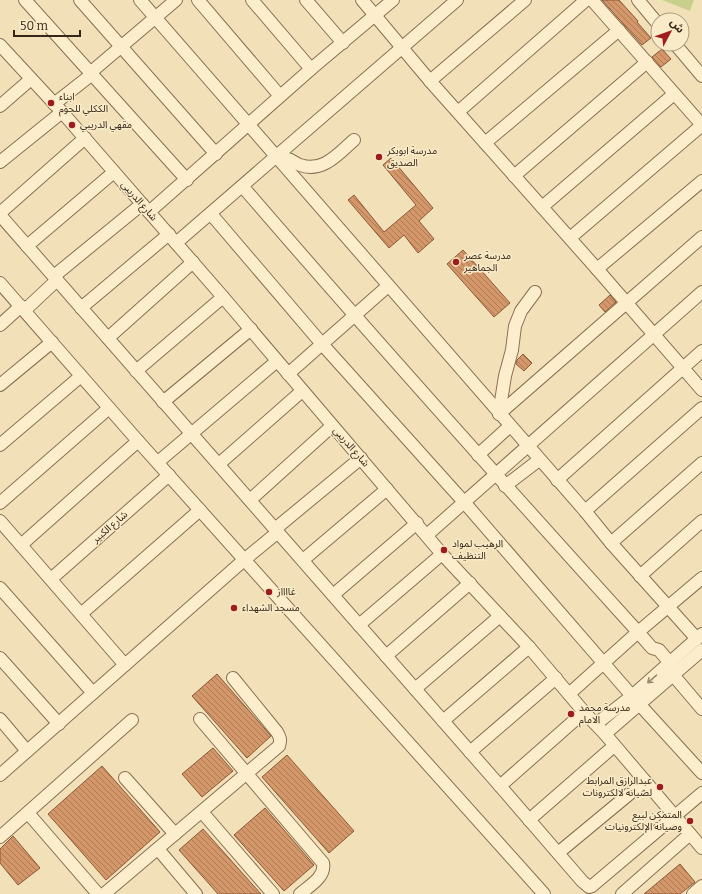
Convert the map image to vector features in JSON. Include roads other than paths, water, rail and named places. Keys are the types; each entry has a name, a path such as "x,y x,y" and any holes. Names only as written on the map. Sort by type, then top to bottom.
{"street":[{"path":"25,0 187,180"},
{"path":"80,0 216,154"},
{"path":"140,0 668,608 699,637 632,696 596,724"},
{"path":"0,162 58,108 90,74 176,0"},
{"path":"198,0 280,96"},
{"path":"252,0 311,69"},
{"path":"306,0 343,43"},
{"path":"362,0 430,81 570,238 702,390"},
{"path":"0,325 23,308 56,278 146,208 187,180 247,124 393,0"},
{"path":"81,308 172,239 211,214 457,0"},
{"path":"430,81 525,0"},
{"path":"458,112 586,0"},
{"path":"570,238 702,125 592,0"},
{"path":"638,0 650,14"},
{"path":"485,143 619,30"},
{"name":"شارع الدريبي","path":"1,48 85,138 251,329 302,391 417,523 442,554 556,678 584,712 698,841"},
{"path":"682,52 702,76"},
{"path":"514,176 647,62"},
{"path":"0,106 31,79"},
{"path":"542,207 674,94"},
{"path":"85,138 0,214 582,881 587,886 592,886 702,793"},
{"path":"276,157 289,159 299,165 312,168 330,161 354,140"},
{"path":"27,246 114,172"},
{"path":"597,269 702,181"},
{"path":"243,187 354,316 478,455 652,648 659,650 670,663"},
{"path":"211,214 322,344 464,502 632,696"},
{"path":"499,414 702,237"},
{"path":"108,338 193,262"},
{"path":"0,283 138,441 544,894"},
{"path":"288,374 388,286"},
{"path":"499,414 505,376 512,350 515,326 521,311 535,292"},
{"path":"427,535 702,292"},
{"path":"136,371 223,297"},
{"path":"164,402 251,329"},
{"path":"0,385 52,342"},
{"path":"557,480 702,351"},
{"path":"158,462 277,361"},
{"path":"0,445 81,376"},
{"path":"219,464 302,391"},
{"path":"0,503 109,408"},
{"path":"585,511 702,408"},
{"path":"250,500 332,426"},
{"path":"478,455 510,426"},
{"path":"21,545 138,441"},
{"path":"0,775 277,530 361,458"},
{"path":"506,486 539,460"},
{"path":"611,543 702,462"},
{"name":"شارع الكبير","path":"51,579 169,475"},
{"path":"302,560 387,489"},
{"path":"81,614 200,510"},
{"path":"0,521 125,665"},
{"path":"640,576 702,521"},
{"path":"333,595 417,523"},
{"path":"359,625 442,554"},
{"path":"569,694 638,632 702,578"},
{"path":"386,656 470,584"},
{"path":"0,588 93,693"},
{"path":"415,689 500,616"},
{"path":"443,721 529,648"},
{"path":"605,734 674,676 702,650"},
{"path":"0,658 58,724"},
{"path":"674,676 702,709"},
{"path":"111,892 175,834 279,746 280,736 233,678"},
{"path":"470,752 556,678"},
{"path":"640,705 702,773"},
{"path":"500,786 584,712"},
{"path":"200,719 323,863 324,868 322,874 300,894"},
{"path":"0,720 27,751"},
{"path":"0,837 132,720"},
{"path":"529,820 614,746"},
{"path":"125,778 175,834"},
{"path":"558,853 645,781"},
{"path":"202,812 273,894"},
{"path":"28,813 98,894"},
{"path":"622,894 698,841"},
{"path":"158,849 196,894"},
{"path":"693,894 702,886"}],"place":[{"name":"ابناء الككلي للحوم","path":"51,103"},
{"name":"مقهي الدريبي","path":"72,125"},
{"name":"مدرسة ابوبكر الصديق","path":"379,157"},
{"name":"مدرسة عصر الجماهير","path":"456,262"},
{"name":"الرهيب لمواد التنظيف","path":"444,550"},
{"name":"غااااز","path":"269,592"},
{"name":"مسجد الشهداء","path":"234,608"},
{"name":"مدرسة محمد الامام","path":"571,714"},
{"name":"عبدالرازق المرابط لصيانة لالكترونات","path":"660,787"},
{"name":"المتمكن لبيع وصيانة الإلكترونيات","path":"690,821"}]}
